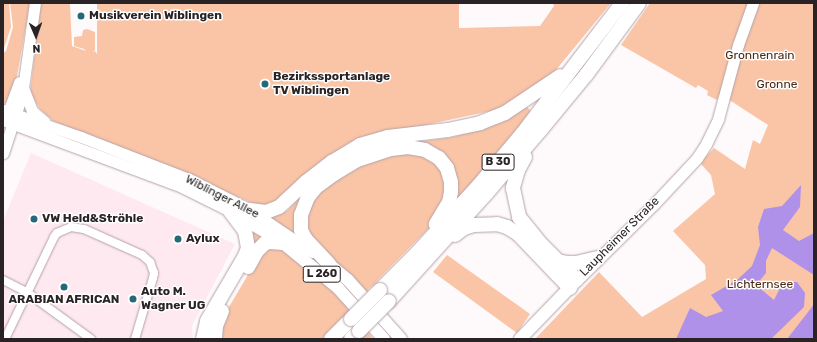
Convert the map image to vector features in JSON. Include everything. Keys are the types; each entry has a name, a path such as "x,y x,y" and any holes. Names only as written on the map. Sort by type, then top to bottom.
{"highway":[{"name":"B 30","path":"331,339 417,253 479,185 522,134 622,3"},
{"name":"B 30","path":"355,335 436,250 539,132 586,75 638,3"},
{"path":"250,210 266,212 279,207 306,182 346,152 370,142 388,137 466,126 505,113 573,67"},
{"path":"539,132 518,170 513,188 514,198 519,217 523,224 557,261 573,284"},
{"path":"329,264 305,238 301,230 301,215 308,197 316,187 357,160 391,149 408,147 425,150 439,158 447,168 451,182 449,202 440,219 426,237 417,253"},
{"path":"203,339 207,321 245,256 248,248 245,231 230,211"},
{"path":"436,250 446,245 464,228 480,224 497,224 508,227 518,234 573,284"},
{"path":"215,339 218,317 257,251 265,243 283,243"},
{"path":"557,261 567,264 598,258"}],"main road":[{"path":"36,3 26,63 24,88 27,102 32,111 53,127"},
{"name":"Laupheimer Straße","path":"520,339 690,166 706,144 714,131 738,45 753,3"},
{"path":"4,151 8,118 26,63"},
{"path":"8,118 24,88"},
{"name":"Wiblinger Allee","path":"8,118 53,127 189,179 250,210 286,233 329,264 348,280 401,339"},
{"name":"Wiblinger Allee","path":"8,118 42,134 182,187 230,211 283,243 338,288 384,339"},
{"path":"4,151 10,141 20,135 31,133 42,134"}],"street":[{"path":"5,339 57,233 70,226 84,229 142,255 150,262 154,273 135,339"},
{"path":"3,280 28,293 91,339"}],"shaded area":[{"path":"31,153 235,244 192,326 193,339 3,339 3,221"},
{"path":"801,185 800,207 783,230 799,241 814,233 814,275 772,248 766,261 766,273 756,285 774,300 783,282 797,282 805,293 804,307 771,339 676,339 690,308 706,317 723,311 711,295 737,280 752,266 760,245 758,227 764,209 782,206"},
{"path":"814,304 814,339 787,339 805,316"}],"green space":[{"path":"3,3 9,3 11,27 3,51"},
{"path":"10,3 30,3 17,76 6,103 3,104 3,53 6,51 13,27"},
{"path":"41,3 72,3 70,4 72,46 86,51 74,46 74,37 82,36 83,30 87,29 95,32 95,50 93,52 95,51 97,54 97,3 459,3 459,28 540,26 554,6 553,3 611,3 551,76 500,109 397,131 284,199 265,206 254,204 189,175 53,121 40,109 30,93"},
{"path":"650,3 814,3 814,339 535,339 599,272 642,317 706,279 705,265 673,231 715,194 711,175 700,163 714,148 745,169 753,140 760,144 768,125 731,101 719,95 717,100 707,95 708,91 698,85 696,88 621,45"},
{"path":"527,107 533,113 457,203 435,222 351,307 373,339 210,339 252,268 252,230 269,217 287,211 306,191 388,146 453,137 503,122"},
{"path":"447,255 530,314 517,333 433,272"}],"place":[{"name":"Musikverein Wiblingen","path":"81,16"},
{"name":"Bezirkssportanlage TV Wiblingen","path":"265,84"},
{"name":"VW Held&Ströhle","path":"34,219"},
{"name":"Aylux","path":"178,239"},
{"name":"ARABIAN AFRICAN","path":"64,287"},
{"name":"Auto M. Wagner UG","path":"133,299"}],"park label":[{"name":"Gronnenrain","path":"760,56"},
{"name":"Gronne","path":"777,85"},
{"name":"Lichternsee","path":"760,285"}]}
